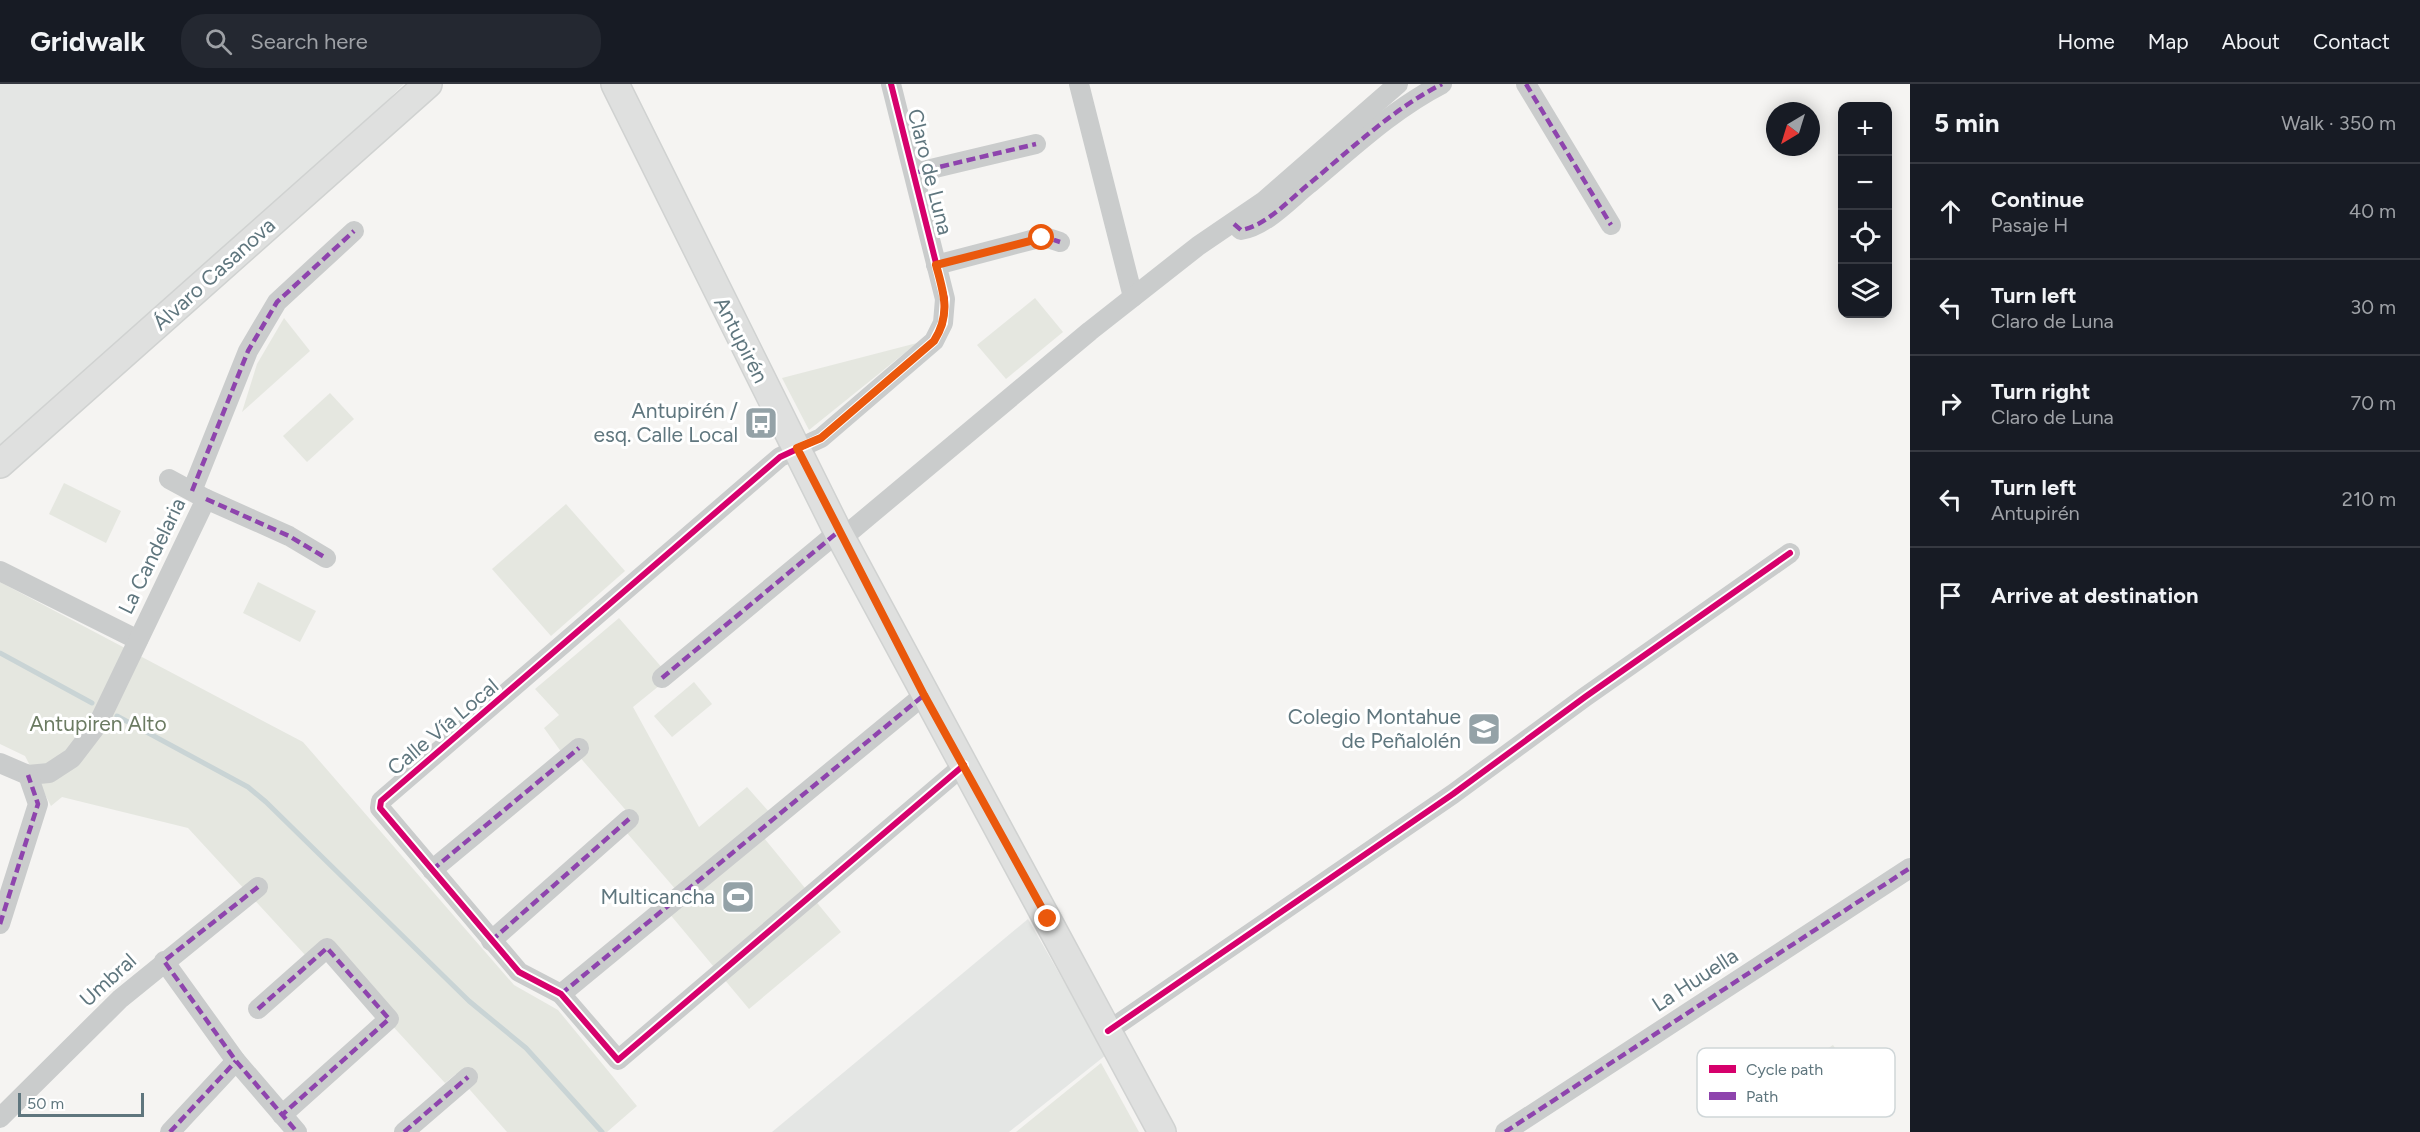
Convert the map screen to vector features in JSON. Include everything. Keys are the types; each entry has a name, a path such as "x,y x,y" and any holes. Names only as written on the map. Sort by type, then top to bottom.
{"street":[{"name":"Álvaro Casanova","path":"0,464 428,84"},
{"name":"Antupirén","path":"615,84 839,535 1162,1132"},
{"name":"Claro de Luna","path":"797,448 821,438 934,341 943,323 946,307 892,84"},
{"path":"1079,84 1133,297"},
{"path":"662,678 1133,297 1198,246 1234,224 1398,84"},
{"path":"1234,224 1241,230 1248,229 1272,214 1391,117 1442,84"},
{"path":"1526,84 1611,225"},
{"path":"914,173 1036,144"},
{"path":"326,558 289,536 199,495 248,351 277,302 354,231"},
{"path":"936,265 1035,239 1048,238 1060,242"},
{"name":"Calle Vía Local","path":"797,448 780,457 381,801 380,808 519,972 561,994 618,1060 964,765"},
{"name":"La Candelaria","path":"28,775 49,772 72,758 98,724 138,640 199,495 169,479"},
{"path":"1108,1030 1453,794 1585,697 1790,553"},
{"name":"La Candelaria","path":"0,571 138,640"},
{"path":"561,994 924,695"},
{"path":"432,870 579,748"},
{"path":"0,763 28,775 38,804 0,924"},
{"path":"491,941 630,819"},
{"name":"La Huuella","path":"1505,1132 1910,868"},
{"name":"Umbral","path":"0,1118 120,999 258,887"},
{"path":"258,1009 327,948 389,1019 282,1116"},
{"path":"164,962 236,1061 297,1132"},
{"path":"170,1132 236,1061"},
{"path":"404,1132 468,1077"}],"shaded area":[{"path":"0,84 404,84 347,140 0,448"},
{"path":"1028,919 1106,1055 1009,1132 772,1132"}],"green space":[{"path":"1035,298 1063,332 1006,379 977,345"},
{"path":"284,318 310,351 242,412 257,364"},
{"path":"917,343 809,430 782,378"},
{"path":"330,393 354,419 307,462 283,436"},
{"path":"64,483 121,511 106,543 49,514"},
{"path":"566,504 625,571 551,636 492,569"},
{"name":"Antupiren Alto","path":"0,582 303,742 514,985 558,1010 637,1106 607,1132 507,1132 456,1074 445,1083 318,945 306,956 188,828 62,797 51,806 25,756 0,744"},
{"path":"258,582 316,611 300,642 243,613"},
{"path":"619,618 670,677 633,707 699,827 747,787 771,814 755,827 841,932 749,1009 668,912 683,898 627,833 636,822 571,747 562,753 544,728 559,715 535,689"},
{"path":"694,682 712,704 672,737 654,716"},
{"path":"1101,1063 1139,1132 1016,1132"}],"waterway":[{"path":"0,653 92,703"},
{"path":"117,716 248,787 266,802 469,1001 526,1048 602,1132"}],"marked path":[{"path":"1234,224 1241,230 1268,218 1389,117 1442,84"},
{"path":"1526,84 1611,225"},
{"path":"914,173 1036,144"},
{"path":"192,491 248,351 277,302 354,231"},
{"path":"936,265 1035,239 1048,238 1060,242"},
{"path":"206,499 289,536 326,558"},
{"path":"662,678 838,532"},
{"path":"561,994 924,695"},
{"path":"432,870 579,748"},
{"path":"0,924 38,804 28,775"},
{"path":"491,941 629,819"},
{"path":"1505,1132 1910,868"},
{"path":"258,887 164,961 236,1061 297,1132"},
{"path":"258,1009 327,948 389,1019 282,1115"},
{"path":"170,1132 236,1061"},
{"path":"404,1132 468,1077"}],"cycle path":[{"path":"891,84 945,299 943,323 934,341 821,438 780,457 381,801 380,808 519,972 561,994 618,1060 964,765"},
{"path":"1108,1031 1453,794 1585,697 1790,553"}],"place":[{"name":"Antupirén / esq. Calle Local","path":"761,423"},
{"name":"Colegio Montahue de Peñalolén","path":"1484,729"},
{"name":"Multicancha","path":"738,897"}],"route":[{"path":"1042,238 936,265 946,307 943,323 934,341 821,438 797,448 838,532 924,695 1048,919"}]}
